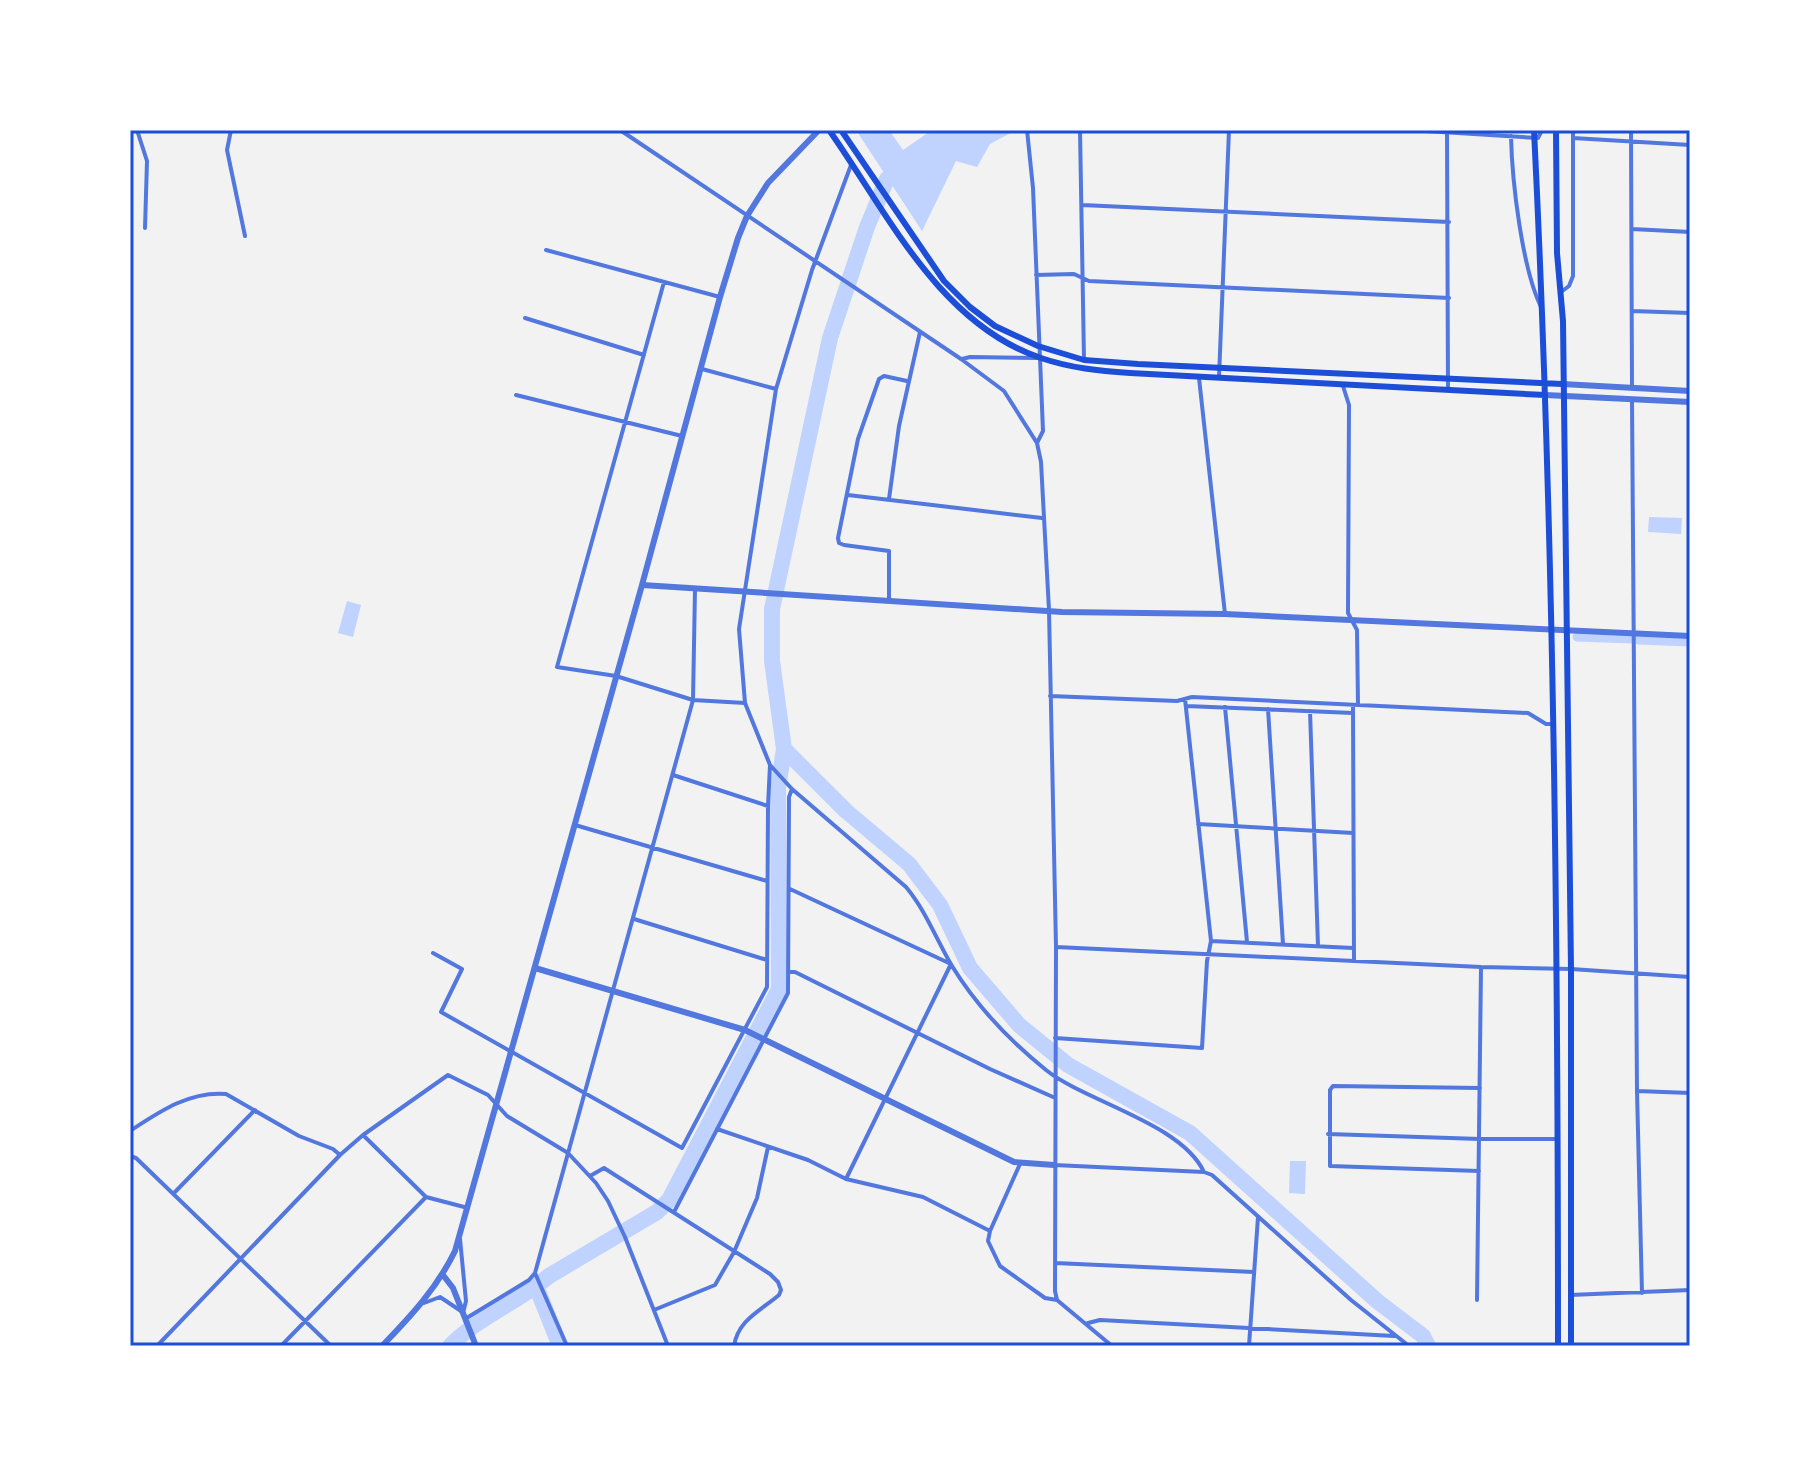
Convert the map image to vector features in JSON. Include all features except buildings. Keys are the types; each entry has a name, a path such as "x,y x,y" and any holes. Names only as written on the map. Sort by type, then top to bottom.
{"main road":[{"path":"829,130 939,288 966,315 1000,339 1039,358 1084,369 1545,395"},
{"path":"841,130 944,281 995,326 1038,346 1084,360 1562,384"},
{"path":"1534,130 1543,313 1554,724 1558,1346"},
{"path":"1556,130 1571,969 1571,1346"}],"street":[{"path":"137,130 147,161 145,228"},
{"path":"231,130 227,150 245,236"},
{"path":"620,130 1004,391 1037,443 1041,462 1049,610 1056,947 1054,1165 1057,1300"},
{"path":"382,1346 423,1303 443,1275 460,1237 700,368 747,216 768,183 819,130"},
{"path":"1027,130 1033,188 1043,431 1037,443"},
{"path":"1080,130 1084,369"},
{"path":"1219,377 1229,130"},
{"path":"1409,130 1538,138 1542,130"},
{"path":"1561,292 1569,286 1573,276 1573,130"},
{"path":"1631,130 1632,388"},
{"path":"1447,131 1448,389"},
{"path":"1511,136 1511,162 1526,256 1535,295 1543,313"},
{"path":"1573,138 1690,145"},
{"path":"854,166 776,389 739,629 745,703 771,766 792,789 906,887 921,905 951,964 985,1011 1055,1073 1167,1135 1195,1158 1204,1172"},
{"path":"1082,205 1449,222"},
{"path":"1632,229 1690,232"},
{"path":"546,250 720,297"},
{"path":"1036,275 1074,274 1089,281 1449,298"},
{"path":"664,282 557,667 616,676 693,700 745,703"},
{"path":"1632,311 1690,313"},
{"path":"525,318 644,355"},
{"path":"889,499 907,381 920,332"},
{"path":"961,359 1039,358"},
{"path":"700,368 776,389"},
{"path":"889,601 889,551 839,543 858,439 879,379 884,376 907,381"},
{"path":"1199,376 1225,614"},
{"path":"1343,383 1349,405 1348,613 1357,630 1353,713 1354,961"},
{"path":"1562,384 1690,391"},
{"path":"516,395 682,436"},
{"path":"1545,395 1690,402"},
{"path":"1632,399 1637,1091 1642,1293"},
{"path":"848,495 1042,518"},
{"path":"642,585 1049,610 1225,614 1690,636"},
{"path":"465,1319 529,1280 535,1273 693,700 695,589"},
{"path":"1050,696 1177,701 1192,697 1528,713 1541,722 1554,724"},
{"path":"1055,1041 1202,1048 1211,941 1185,699"},
{"path":"1186,706 1353,713"},
{"path":"1225,707 1247,942"},
{"path":"1268,709 1283,944"},
{"path":"1310,711 1318,946"},
{"path":"433,953 462,969 441,1012 682,1148 747,1031 767,987 771,766"},
{"path":"673,775 768,806"},
{"path":"672,1211 788,993 789,797 792,789"},
{"path":"1198,824 1353,833"},
{"path":"575,825 767,881"},
{"path":"789,889 951,964"},
{"path":"634,919 767,960"},
{"path":"1211,941 1353,948"},
{"path":"1056,947 1555,968 1690,977"},
{"path":"846,1179 951,964"},
{"path":"1477,1300 1481,967"},
{"path":"535,968 747,1031 1020,1164 1204,1172 1212,1175 1351,1300 1409,1346"},
{"path":"788,972 795,972 1054,1097"},
{"path":"157,1346 340,1155 448,1075 488,1095 507,1116 568,1153 590,1176 608,1201 625,1237 668,1346"},
{"path":"1479,1171 1330,1166 1328,1134 1330,1090 1333,1086 1480,1088"},
{"path":"1637,1091 1690,1093"},
{"path":"130,1131 182,1101 204,1095 226,1094 299,1136 333,1149 340,1155"},
{"path":"174,1193 255,1110"},
{"path":"717,1129 808,1160 846,1179 923,1197 990,1231"},
{"path":"1328,1134 1558,1139"},
{"path":"363,1135 426,1197 468,1208"},
{"path":"654,1310 715,1285 734,1252 757,1198 768,1147"},
{"path":"130,1156 174,1193 331,1346"},
{"path":"1020,1164 988,1241 1000,1266 1045,1298 1057,1300 1112,1346"},
{"path":"590,1176 604,1168 778,1282 781,1290 745,1320 737,1331 734,1346"},
{"path":"281,1346 426,1197"},
{"path":"1249,1346 1258,1217"},
{"path":"460,1237 465,1319"},
{"path":"1055,1263 1254,1272"},
{"path":"535,1273 567,1346"},
{"path":"443,1275 453,1288 476,1346"},
{"path":"1570,1295 1690,1290"},
{"path":"423,1303 440,1297 454,1305 465,1319"},
{"path":"1087,1324 1100,1320 1396,1336"}],"water":[{"path":"856,130 889,130 903,150 932,130 1016,130 990,144 977,167 956,161 922,231"},
{"path":"1649,517 1682,518 1681,534 1648,532"},
{"path":"347,601 361,605 353,637 338,633"},
{"path":"1290,1161 1306,1161 1305,1194 1289,1193"}],"waterway":[{"path":"450,1346 485,1318 657,1212 669,1200 779,989 778,788 784,749 772,661 772,609 830,338 867,227 887,179"},
{"path":"1577,637 1633,639"},
{"path":"1638,640 1690,642"},
{"path":"784,749 846,811 909,864 940,905 970,968 1019,1025 1068,1065 1190,1133 1377,1301 1423,1336 1428,1346"},
{"path":"536,1286 560,1346"}]}
